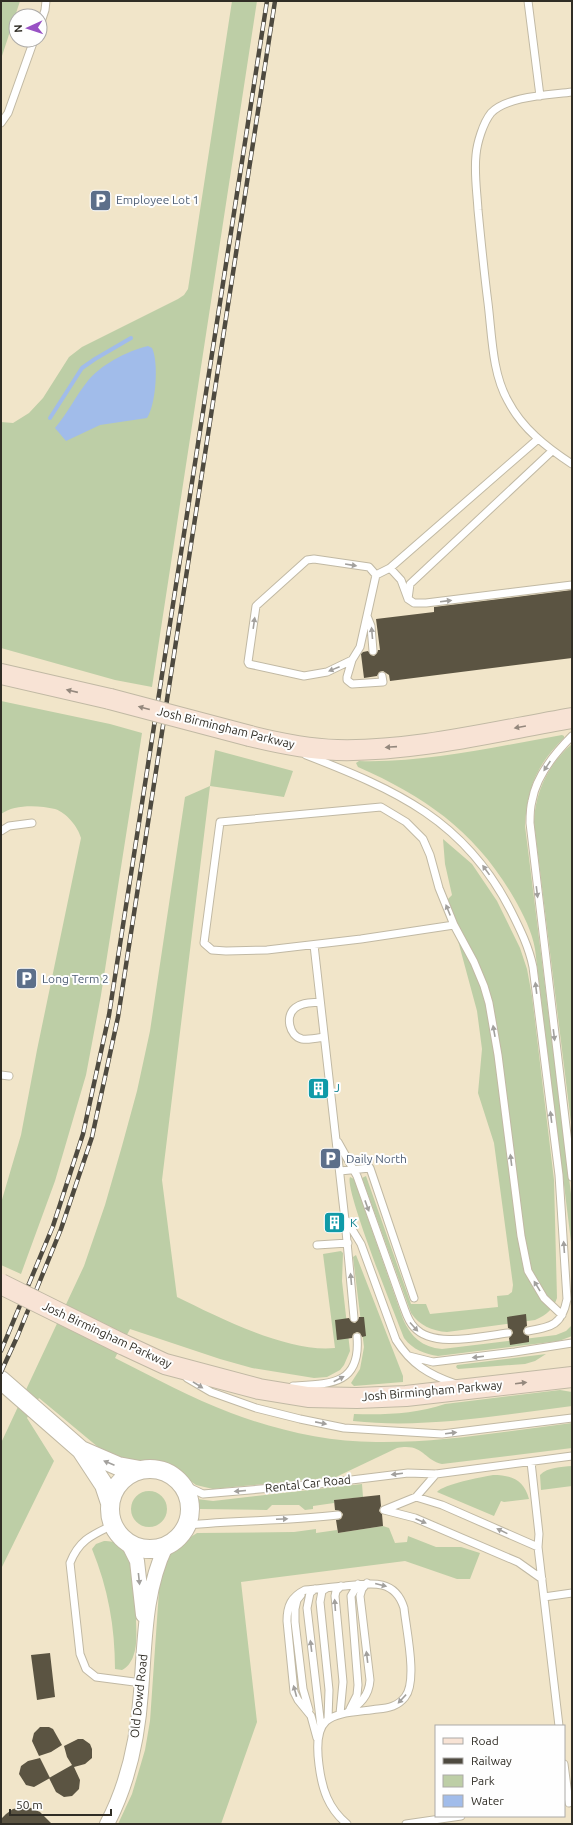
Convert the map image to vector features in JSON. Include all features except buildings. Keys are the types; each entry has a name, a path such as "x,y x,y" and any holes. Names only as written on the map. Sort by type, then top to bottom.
{"main road":[{"name":"Josh Birmingham Parkway","path":"1,674 110,699 270,741 320,748 378,748 416,745 572,718"},
{"name":"Josh Birmingham Parkway","path":"1,1284 165,1364 259,1389 308,1397 357,1398 406,1396 572,1377"}],"street":[{"path":"1,1380 81,1450 104,1485 110,1503"},
{"path":"81,1450 118,1466 140,1470"},
{"path":"151,1468 163,1470 174,1476 182,1484 190,1504 190,1515 187,1525 178,1538 166,1546 146,1549 128,1543 119,1535 113,1525 110,1514 110,1503 113,1491 129,1474 151,1468"},
{"name":"Old Dowd Road","path":"128,1543 137,1561 145,1635"},
{"name":"Old Dowd Road","path":"107,1824 127,1772 138,1727 145,1635 154,1575 166,1546"}],"lane":[{"path":"528,1 540,96"},
{"path":"1,123 8,113 31,48"},
{"path":"572,92 540,96 502,105 491,114 483,130 476,153 475,171 482,253 498,375 507,400 519,419 552,451 572,464"},
{"path":"376,575 390,568 538,439"},
{"path":"408,599 410,584 552,451"},
{"path":"352,660 327,672 304,676 252,666 248,662 256,606 311,559 368,567 376,575"},
{"path":"390,568 401,580 408,599 414,602 426,603 572,585"},
{"path":"376,575 368,616 363,626 360,647 352,660 347,680 352,684 383,682 382,676"},
{"path":"401,580 410,584"},
{"path":"368,616 371,626 373,651"},
{"path":"572,736 558,750 542,774 532,800 530,823 572,1177"},
{"path":"270,741 377,784 416,805 457,836 493,880 506,902 526,943 533,967 558,1175 567,1299 562,1315 553,1326 528,1331"},
{"path":"454,925 361,940 267,950 212,950 204,944 220,822 381,807 406,822 423,840 430,855 439,888 454,925 474,962 489,1003 498,1055 521,1236 528,1271 544,1298 562,1315"},
{"path":"1,831 9,826 32,823"},
{"path":"314,945 348,1243 354,1318"},
{"path":"320,1002 302,1004 294,1008 290,1015 290,1023 292,1030 300,1038 324,1037"},
{"path":"1,1075 9,1076"},
{"path":"336,1139 353,1170 409,1322 414,1328 428,1338 443,1340 508,1333"},
{"path":"340,1171 370,1168 414,1298"},
{"path":"345,1220 361,1244 396,1340 403,1350 428,1373 472,1389"},
{"path":"317,1245 348,1243"},
{"path":"259,1389 322,1385 340,1380 353,1366 358,1351 357,1337"},
{"path":"409,1356 433,1362 523,1351 572,1343"},
{"path":"165,1364 211,1392 256,1408 344,1428 442,1434 572,1418"},
{"name":"Rental Car Road","path":"182,1484 204,1494 319,1484 408,1473 436,1474 572,1456"},
{"path":"531,1462 539,1534 538,1547 559,1725"},
{"path":"436,1474 416,1497 384,1510 414,1518 518,1562 542,1579"},
{"path":"416,1497 442,1505 538,1547"},
{"path":"187,1525 311,1518 338,1515"},
{"path":"113,1525 88,1537 75,1550 70,1563 80,1654 86,1669 96,1677 142,1683"},
{"path":"317,1738 321,1727 328,1719 357,1706 366,1697 370,1689 361,1605 362,1589 367,1583"},
{"path":"343,1713 391,1708 399,1703 410,1689 412,1677 404,1608 401,1598 395,1591 387,1586 367,1583 305,1590 296,1595 290,1602 287,1611 286,1621 294,1692 298,1700 311,1716 317,1738 321,1780 326,1799 335,1813 347,1824"},
{"path":"343,1713 352,1706 358,1685 351,1601 352,1591 358,1584"},
{"path":"341,1586 336,1590 335,1596 343,1682 343,1713"},
{"path":"327,1588 322,1591 320,1602 329,1690 328,1719"},
{"path":"315,1589 310,1593 307,1608 321,1727"},
{"path":"544,1597 572,1593"},
{"path":"565,1774 568,1803"},
{"path":"406,1824 454,1817"}],"shaded area":[{"path":"1,1 572,1 572,1824 1,1824"}],"green space":[{"path":"1,1 20,1 18,8 8,8 8,38 1,59"},
{"path":"232,1 257,1 152,687 115,680 1,648 1,422 13,423 29,413 43,398 69,357 82,347 178,299 184,295 188,289"},
{"path":"1,701 110,724 142,733 101,995 86,1075 55,1181 21,1274 1,1265 1,1203 21,1135 81,838 71,821 64,814 55,809 27,806 13,808 1,814"},
{"path":"562,735 564,738 547,757 535,778 528,800 525,826 572,1202 572,1250 535,949 527,923 514,898 499,875 466,835 427,804 406,791 358,767 356,763 359,761 384,761 435,757"},
{"path":"572,744 572,1131 534,822 540,789 556,760"},
{"path":"215,750 293,771 284,797 210,786"},
{"path":"210,786 162,1180 177,1297 254,1332 275,1339 296,1345 316,1348 335,1348 323,1254 341,1251 343,1253 342,1281 350,1351 344,1365 340,1370 327,1377 314,1378 252,1368 130,1329 115,1358 201,1401 266,1425 302,1434 339,1440 376,1442 425,1441 572,1423 572,1448 442,1464 413,1448 397,1448 336,1477 213,1489 196,1485 174,1469 164,1464 154,1462 129,1463 110,1457 39,1398 27,1418 54,1461 1,1569 1,1443 84,1266 105,1205 137,1091 150,1031 185,797"},
{"path":"443,839 472,864 497,901 520,948 527,969 532,996 554,1180 557,1298 549,1311 535,1320 447,1332 426,1327 411,1313 362,1178 366,1176 411,1304 426,1304 430,1314 498,1307 497,1296 508,1295 512,1292 513,1285 494,1143 478,1093 482,1049 477,1011 447,900 452,895 445,864"},
{"path":"350,1177 354,1179 403,1319 410,1331 418,1340 429,1346 442,1349 556,1335 566,1331 572,1325 572,1336 559,1341 438,1356 424,1353 411,1346 404,1338 362,1228 350,1187"},
{"path":"356,1255 403,1376 403,1382 354,1386 351,1383 360,1369 364,1347 353,1257"},
{"path":"546,1354 535,1361 525,1364 458,1369 456,1367 457,1365"},
{"path":"560,1390 572,1392 572,1406 490,1417 435,1422 380,1423 353,1421 354,1414 411,1412 445,1404"},
{"path":"572,1466 572,1486 541,1490 540,1475 543,1472 555,1468"},
{"path":"493,1475 506,1476 516,1480 524,1487 529,1499 504,1502 501,1501 494,1516 437,1492 447,1486"},
{"path":"362,1484 363,1497 334,1500 334,1503 313,1506 313,1509 305,1510 299,1505 272,1505 267,1510 200,1509 198,1507 197,1499 213,1501"},
{"path":"153,1491 162,1496 166,1502 166,1516 162,1522 153,1527 145,1527 136,1522 132,1516 131,1505 136,1496 142,1492"},
{"path":"383,1526 389,1528 395,1543 407,1542 408,1536 436,1547 461,1547 480,1553 470,1579 457,1579 405,1561 241,1582 257,1722 221,1824 118,1824 132,1794 145,1750 150,1721 160,1576 170,1555 186,1540 197,1533 294,1532 316,1529 316,1533 337,1530 338,1533"},
{"path":"104,1541 116,1543 124,1549 130,1558 134,1569 136,1595 136,1647 131,1661 122,1670 115,1669 114,1638 110,1608 98,1564 92,1549 96,1544"}],"water":[{"path":"148,346 152,348 154,354 156,383 153,404 147,418 100,425 66,441 55,428 92,376 106,364 131,351"}],"waterway":[{"path":"50,418 82,368 131,338"}],"railway":[{"path":"1,1351 53,1226 83,1134 109,1015 267,1"},
{"path":"1,1372 18,1335 61,1229 92,1137 118,1017 275,1"}],"place":[{"name":"Employee Lot 1","path":"101,200"},
{"name":"Long Term 2","path":"26,979"},
{"name":"J","path":"318,1088"},
{"name":"Daily North","path":"330,1159"},
{"name":"K","path":"334,1223"}]}
